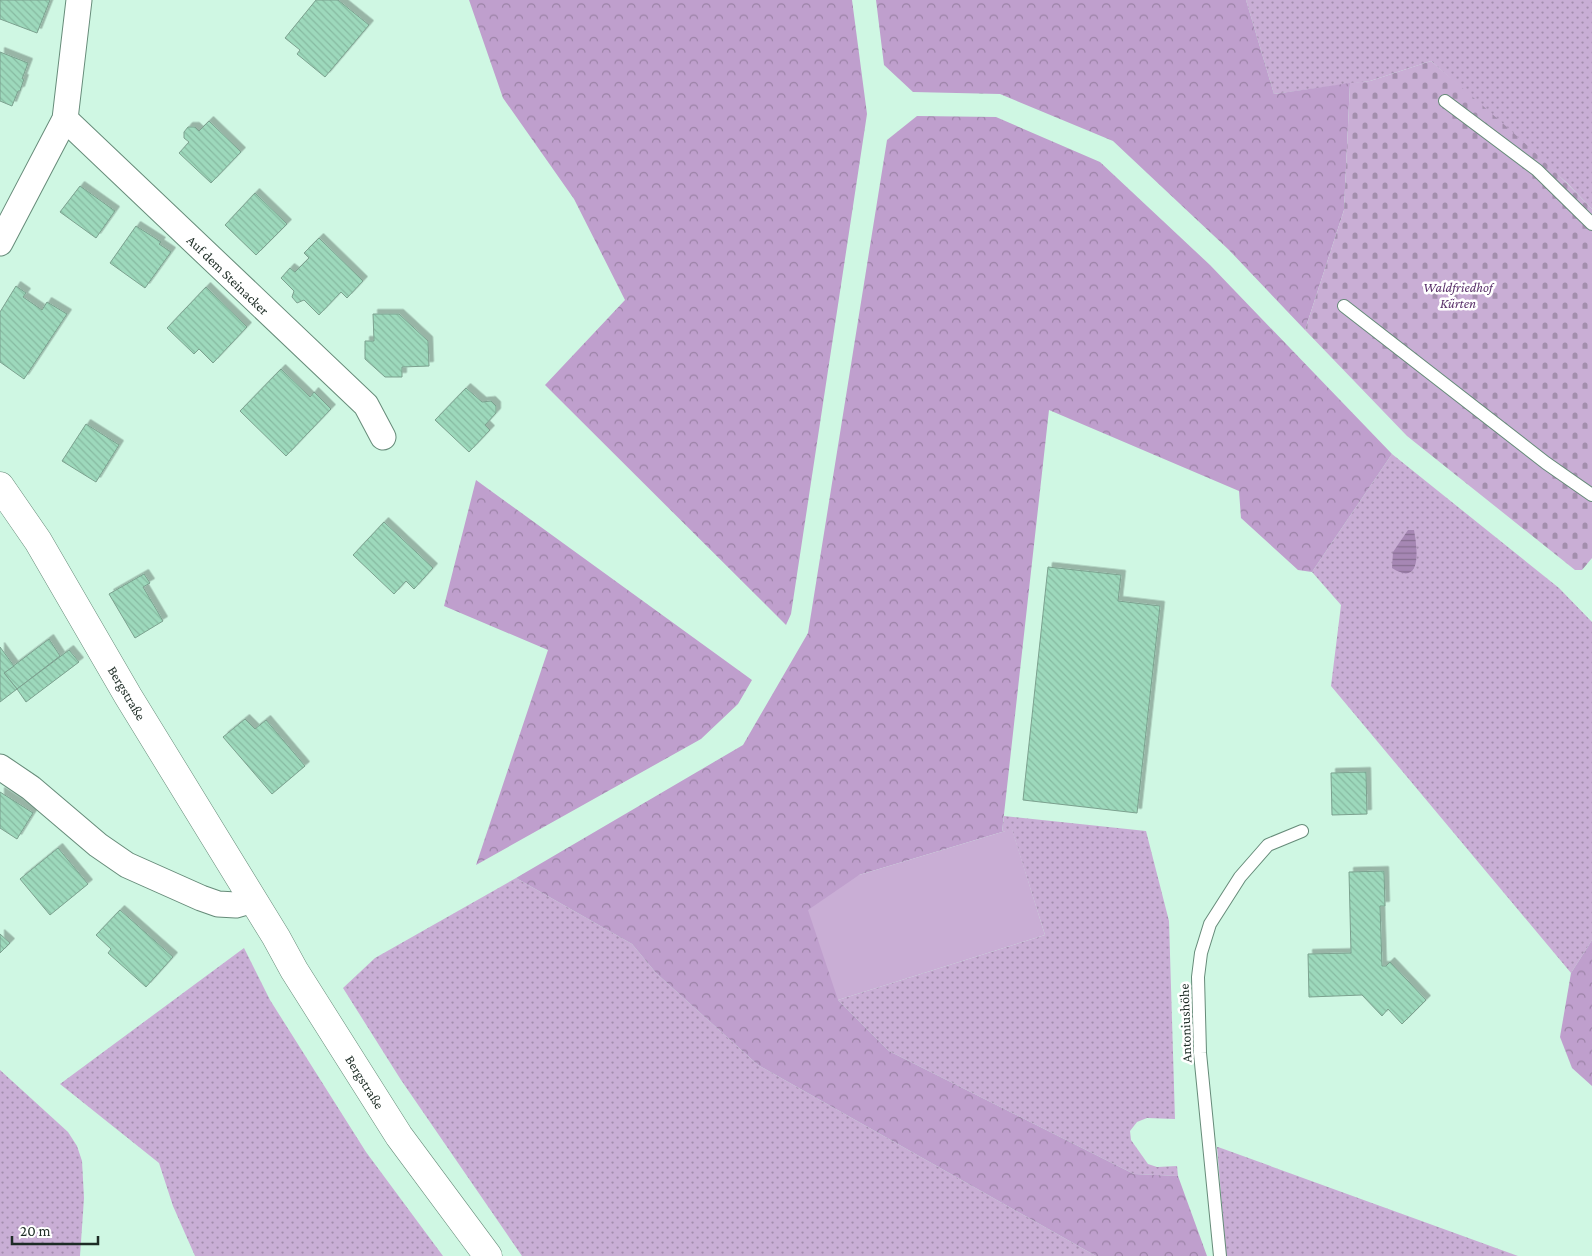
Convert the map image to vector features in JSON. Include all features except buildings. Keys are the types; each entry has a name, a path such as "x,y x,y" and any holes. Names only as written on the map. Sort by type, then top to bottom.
{"main road":[{"name":"Bergstraße","path":"0,486 38,541 133,704 294,970 399,1136 488,1256"}],"street":[{"path":"0,243 65,119 79,0"},
{"name":"Auf dem Steinacker","path":"65,119 366,405 383,438"},
{"path":"0,767 30,788 98,845 127,865 218,904 236,905 253,900"}],"lane":[{"path":"1445,101 1537,170 1592,224"},
{"path":"1344,306 1546,463 1592,495"},
{"name":"Antoniushöhe","path":"1220,1256 1200,1054 1198,977 1202,953 1210,924 1240,877 1268,845 1302,831"}],"green space":[{"path":"469,0 852,0 867,114 791,614 786,625 545,385 625,300 574,199 503,98"},
{"path":"876,0 1246,0 1274,94 1350,83 1344,210 1305,330 1229,250 1113,141 1000,94 913,92 884,65"},
{"path":"1246,0 1592,0 1592,209 1567,183 1431,61 1370,81 1274,94"},
{"name":"Waldfriedhof Kürten","path":"1431,61 1534,152 1592,209 1592,558 1582,570 1575,570 1407,436 1305,330 1344,210 1350,83 1370,81"},
{"path":"917,116 996,117 1100,162 1210,265 1392,454 1312,572 1298,570 1241,518 1239,491 1049,410 1002,832 859,875 838,1000 889,1051 1134,1174 1178,1176 1207,1256 1096,1256 758,1065 656,973 632,944 516,878 743,745 808,633 887,140"},
{"path":"1392,454 1559,588 1592,622 1592,940 1571,973 1331,686 1341,605 1312,572"},
{"path":"476,480 752,680 738,704 701,739 476,865 548,650 444,606"},
{"path":"1004,816 1146,831 1169,921 1175,1119 1147,1118 1137,1122 1130,1131 1131,1140 1148,1164 1157,1167 1177,1166 1178,1176 1134,1174 889,1051 838,1000 1045,935 1012,830 1002,832"},
{"path":"1012,829 1045,935 838,1000 808,910 859,875"},
{"path":"516,878 632,944 656,973 758,1065 1096,1256 522,1256 401,1080 343,988 375,958"},
{"path":"1592,940 1592,1086 1572,1068 1560,1037 1571,973"},
{"path":"244,948 270,1000 366,1152 443,1256 195,1256 173,1206 159,1163 60,1084"},
{"path":"0,1070 68,1132 77,1146 82,1161 84,1198 80,1256 0,1256"},
{"path":"1218,1147 1518,1256 1226,1256"}],"shaded area":[{"path":"1408,530 1414,530 1416,563 1409,573 1402,573 1392,568 1393,552"}]}
